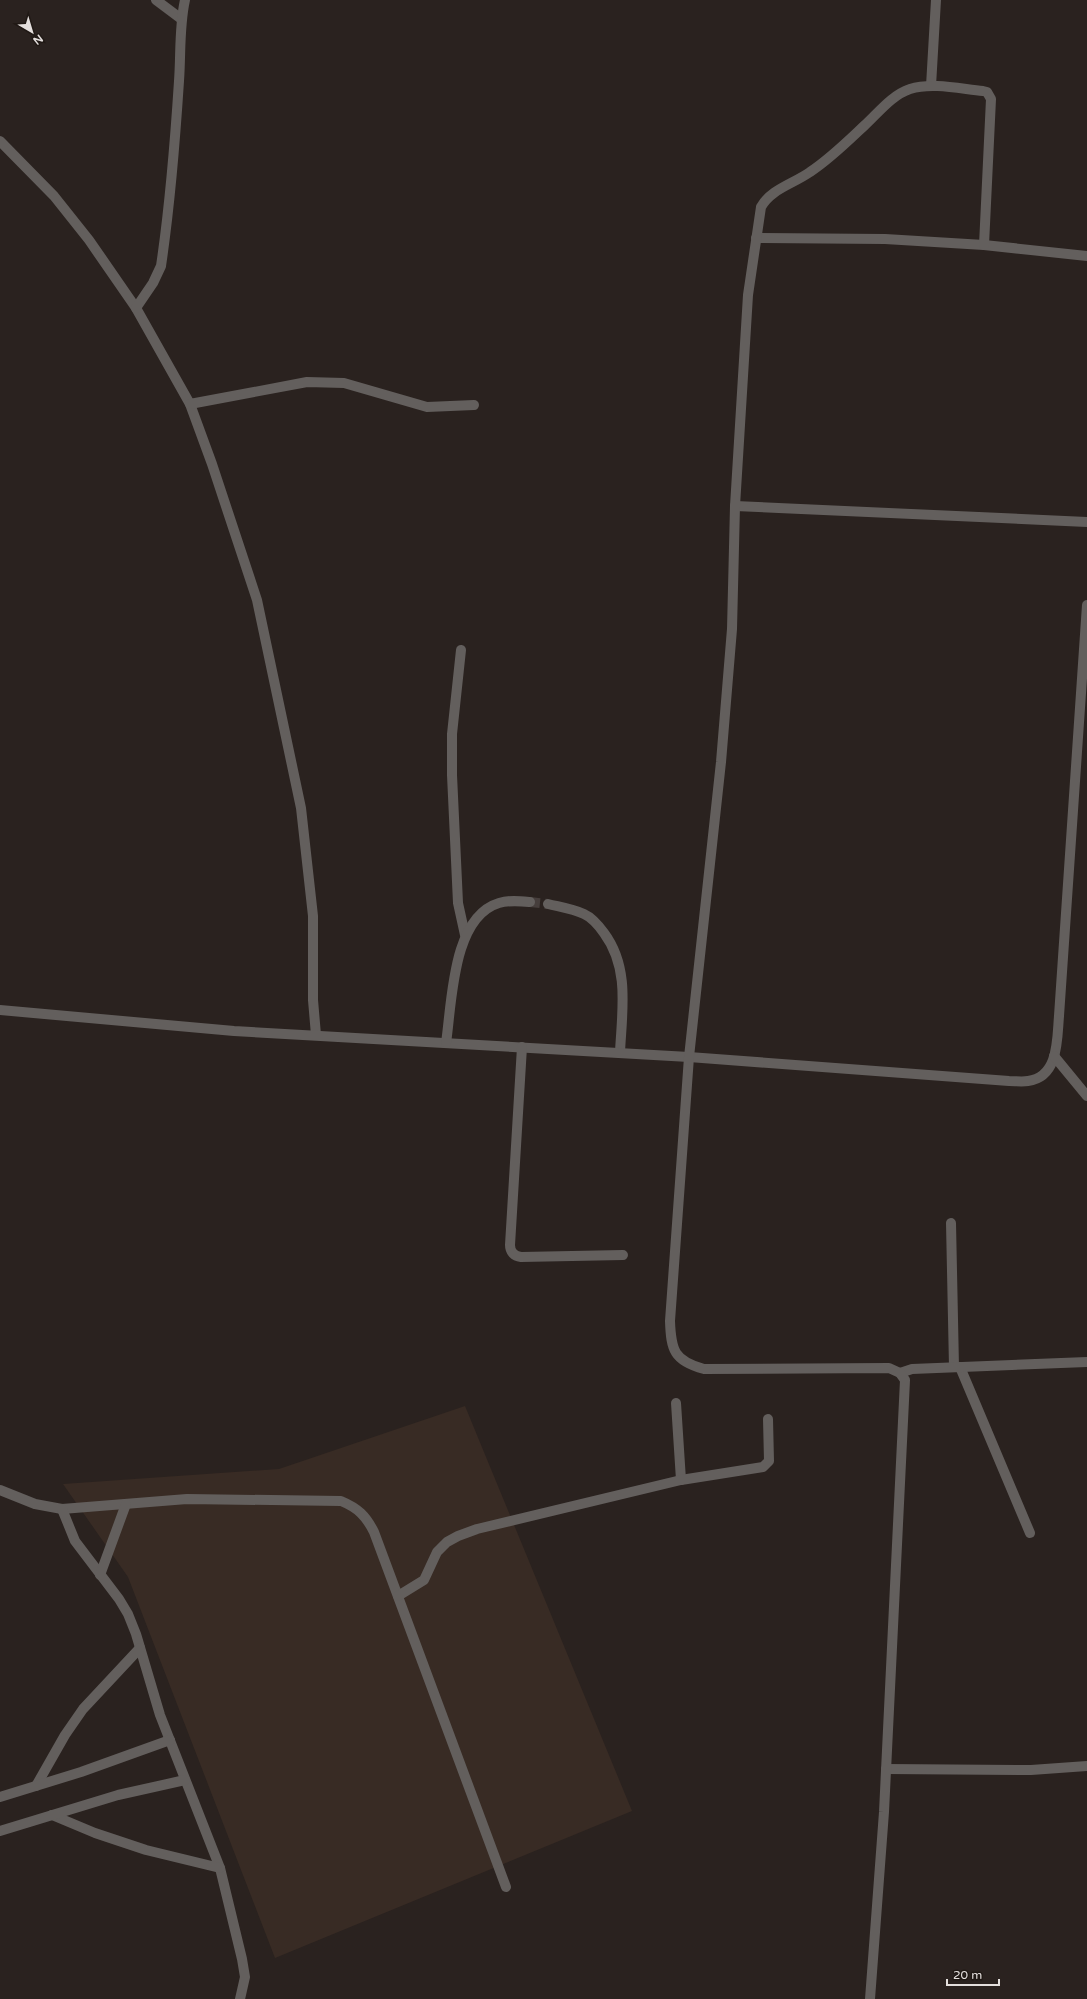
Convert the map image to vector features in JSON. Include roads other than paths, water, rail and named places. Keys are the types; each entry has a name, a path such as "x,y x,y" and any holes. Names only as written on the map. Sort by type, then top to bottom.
{"street":[{"path":"156,0 180,18"},
{"path":"136,308 153,283 161,266 177,114 180,66 180,18 185,0"},
{"path":"931,86 936,0"},
{"path":"870,1999 886,1769 905,1380 900,1373 889,1368 704,1368 689,1365 681,1359 674,1349 670,1338 670,1320 689,1057 721,762 732,629 735,506 748,295 761,207 772,193 815,169 850,139 894,97 910,89 931,86 983,91 987,92 991,99 984,245"},
{"path":"0,141 63,207 89,240 136,308 190,404 212,464 257,600 301,808 313,916 313,1000 316,1035"},
{"path":"756,238 885,239 984,245 1087,256"},
{"path":"190,404 307,382 326,381 361,386 427,407 474,405"},
{"path":"735,506 1087,522"},
{"path":"0,1010 234,1031 620,1052 1009,1081 1029,1081 1038,1078 1046,1071 1054,1056 1060,1016 1087,606"},
{"path":"461,650 452,734 452,775 458,903 465,935"},
{"path":"446,1043 459,953 465,935 474,922 486,910 498,903 509,901 530,902"},
{"path":"548,904 585,914 593,919 610,940 620,967 622,986 620,1052"},
{"path":"522,1047 511,1251 514,1255 521,1257 623,1255"},
{"path":"1054,1056 1087,1096"},
{"path":"951,1223 957,1367 1030,1533"},
{"path":"900,1373 912,1370 957,1367 1087,1362"},
{"path":"676,1403 681,1480"},
{"path":"398,1596 424,1580 437,1552 447,1542 477,1529 681,1480 766,1465 769,1458 768,1419"},
{"path":"0,1490 35,1504 62,1509 187,1499 341,1501 354,1506 368,1520 398,1596 506,1887"},
{"path":"100,1575 126,1504"},
{"path":"62,1509 75,1541 119,1599 128,1614 140,1648 145,1671 185,1780 220,1868 245,1977 240,1999"},
{"path":"36,1786 65,1735 83,1709 140,1648"},
{"path":"0,1797 81,1772 170,1740"},
{"path":"886,1769 1031,1770 1087,1766"},
{"path":"0,1831 118,1795 185,1780"},
{"path":"52,1815 95,1833 146,1850 220,1868"}],"tunnel":[{"path":"530,902 548,904"}]}
